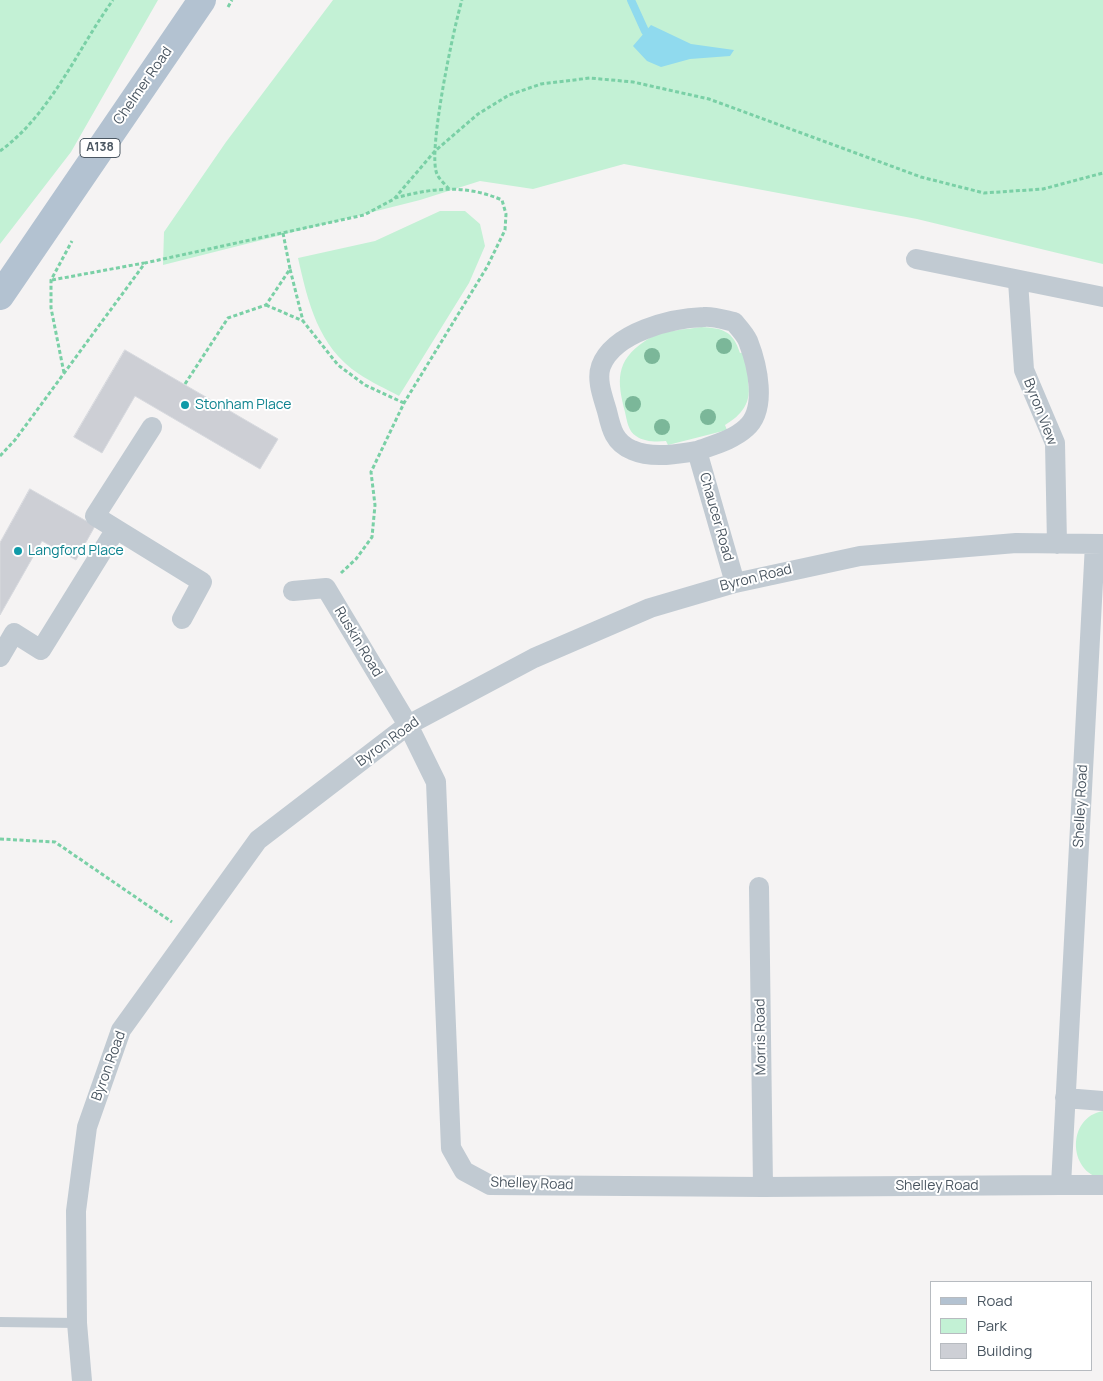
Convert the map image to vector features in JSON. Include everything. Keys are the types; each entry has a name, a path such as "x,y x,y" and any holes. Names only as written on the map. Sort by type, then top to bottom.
{"main road":[{"name":"Chelmer Road","path":"0,296 214,4"}],"street":[{"path":"916,259 1103,297"},
{"name":"Byron View","path":"1018,281 1024,370 1055,443 1057,544"},
{"path":"705,316 734,322 747,339 760,384 757,408 747,428 697,451 660,456 632,450 613,436 600,382 601,366 611,350 632,334 665,323 705,316"},
{"path":"152,427 95,516 202,582 182,619"},
{"name":"Chaucer Road","path":"697,451 734,583"},
{"path":"0,657 14,633 41,650 116,528"},
{"name":"Byron Road","path":"82,1381 77,1322 76,1210 87,1127 120,1030 258,840 408,724 534,658 650,608 734,583 860,556 1007,543 1099,544"},
{"name":"Shelley Road","path":"1061,1186 1099,544"},
{"path":"293,590 326,588"},
{"name":"Ruskin Road","path":"326,588 408,724"},
{"name":"Shelley Road","path":"408,724 436,782 451,1148 464,1171 490,1185 763,1187 1103,1186"},
{"name":"Morris Road","path":"758,886 763,1187"},
{"path":"1065,1098 1103,1101"}],"lane":[{"path":"0,1322 77,1322"}],"path":[{"path":"0,151 10,144 50,99 112,0"},
{"path":"214,4 232,0"},
{"path":"449,189 436,173 435,151 453,28 462,0"},
{"path":"394,199 435,151 478,114 509,95 541,84 590,78 633,82 709,99 921,177 984,193 1043,189 1103,173"},
{"path":"52,280 145,263 364,215 394,199 426,189 449,189 487,193 502,200 506,214 505,230 487,267 404,403 371,472 375,505 372,537 356,559 326,588"},
{"path":"64,374 51,308 52,280 76,233"},
{"path":"283,233 303,321 338,365 365,385 404,403"},
{"path":"0,456 15,440 145,263"},
{"path":"185,384 228,318 266,305 290,269"},
{"path":"266,305 303,321"},
{"path":"0,839 11,838 55,842 190,934"}],"green space":[{"path":"0,0 158,0 71,152 0,244"},
{"path":"333,0 1103,0 1103,264 917,219 624,164 533,189 480,181 420,200 163,265 164,232 226,142"},
{"path":"440,211 465,211 480,224 485,246 469,283 399,396 359,374 334,351 324,337 311,307 298,258 375,241"},
{"path":"701,327 715,328 726,332 734,340 740,353 745,352 753,380 748,382 747,402 741,412 725,425 727,430 668,445 666,441 651,441 639,438 630,429 622,401 620,381 623,364 635,349 651,337"},
{"path":"1103,1111 1103,1179 1091,1174 1083,1166 1078,1156 1076,1145 1078,1133 1083,1123 1091,1115"}],"water":[{"path":"651,25 691,44 734,50 730,56 690,59 661,67 647,61 633,46"}],"building":[{"name":"Stonham Place","path":"125,350 278,439 260,469 135,396 102,453 74,437"},
{"name":"Langford Place","path":"30,489 95,526 76,560 42,541 0,615 0,543"}],"waterway":[{"path":"631,0 645,31"}],"place":[{"name":"Stonham Place","path":"185,405"},
{"name":"Langford Place","path":"18,551"}]}
